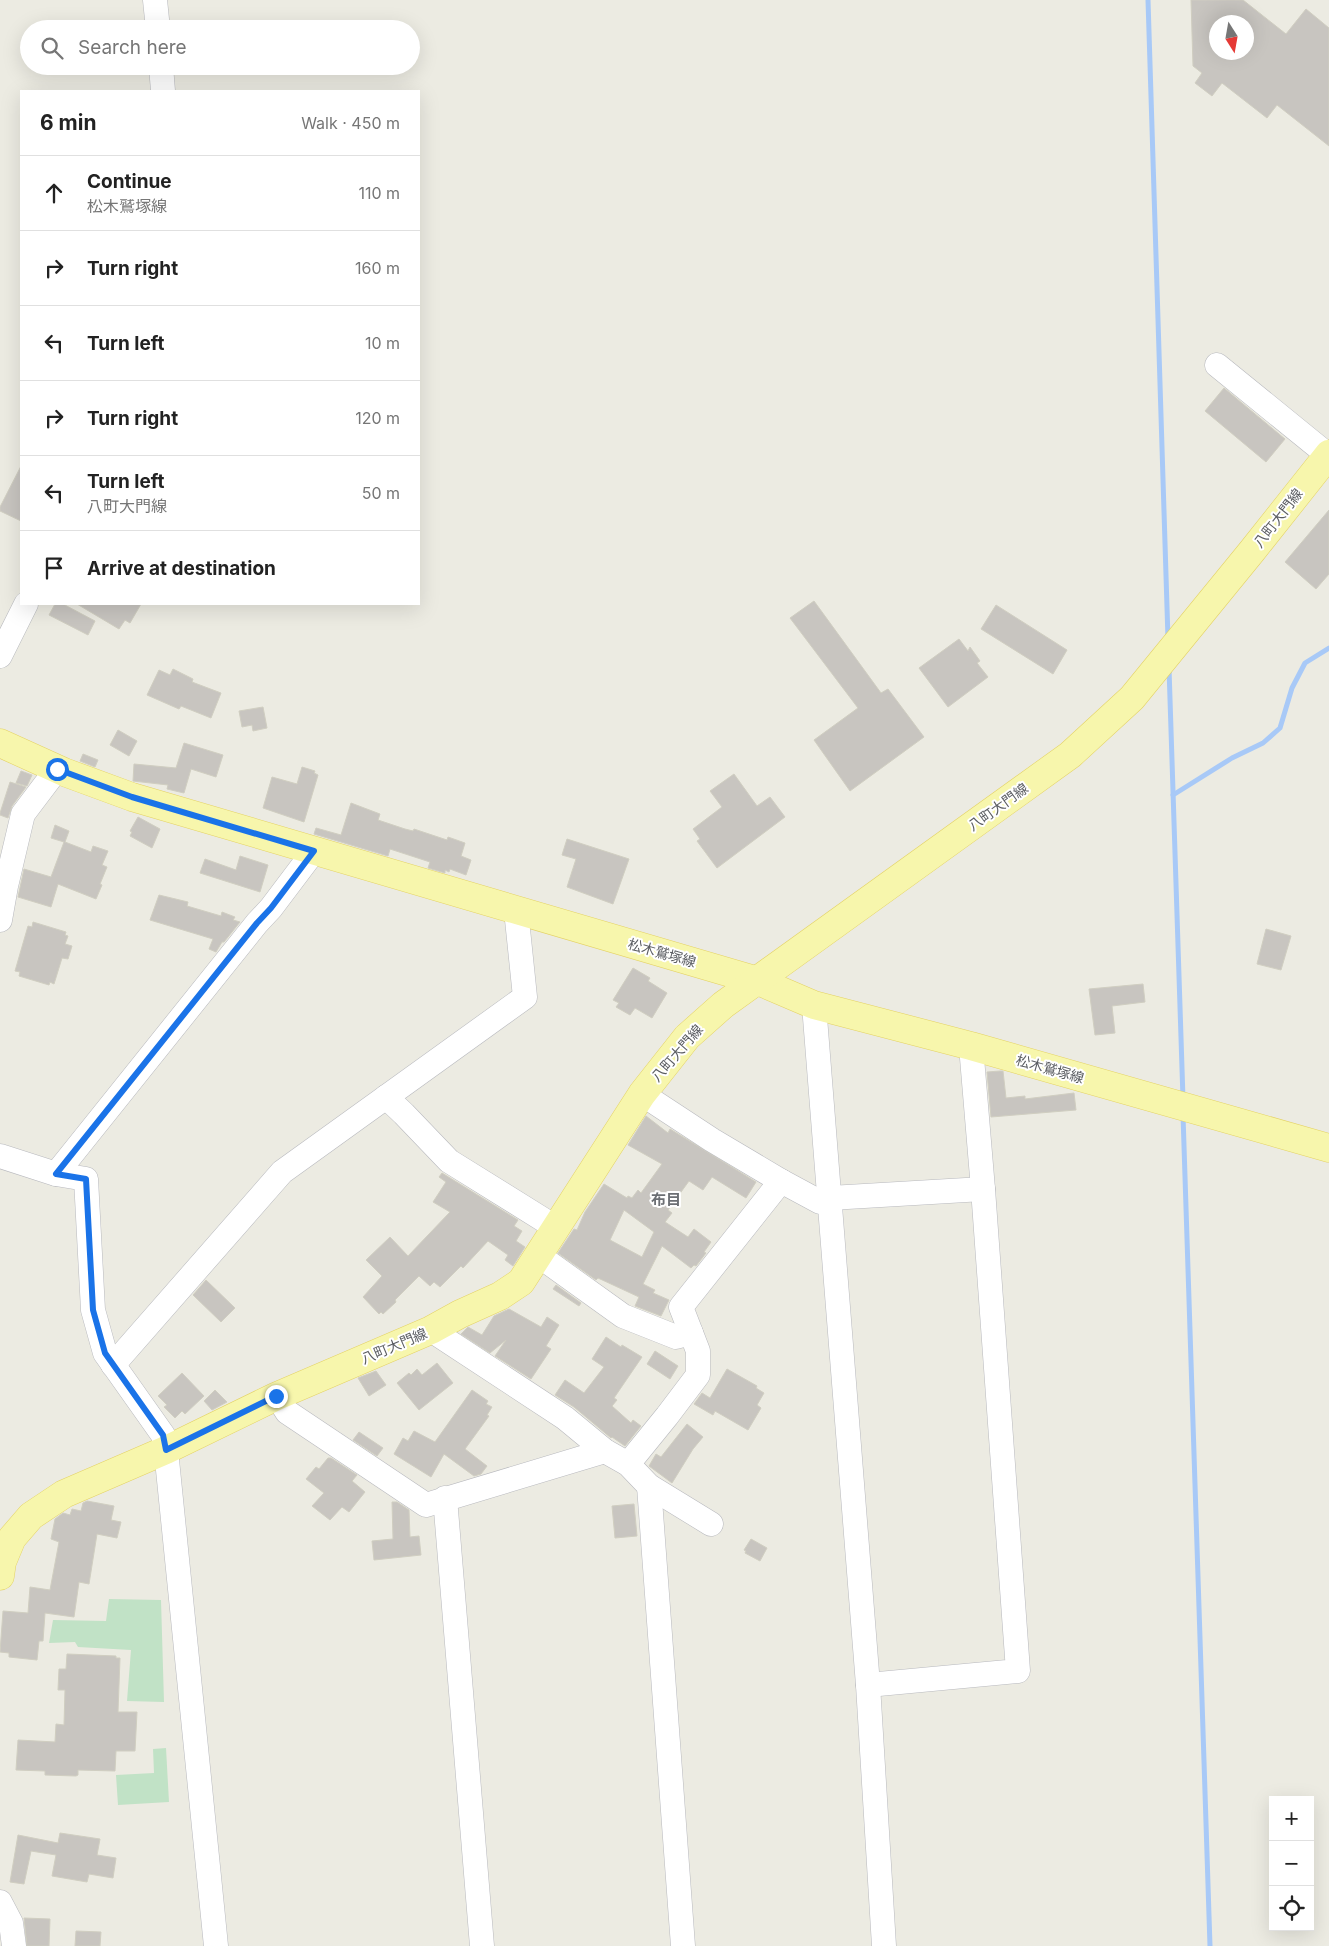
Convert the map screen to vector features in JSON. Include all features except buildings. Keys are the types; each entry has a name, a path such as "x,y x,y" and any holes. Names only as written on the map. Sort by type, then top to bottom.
{"main road":[{"name":"八町大門線","path":"0,1576 2,1562 12,1538 31,1516 64,1494 166,1450 276,1396 431,1330 460,1314 500,1296 520,1282 642,1094 687,1037 723,1005 1070,755 1132,698 1329,455"},
{"name":"松木鷲塚線","path":"0,743 57,769 132,797 758,981 814,1004 970,1046 1329,1148"}],"street":[{"path":"155,0 157,20"},
{"path":"162,75 164,90"},
{"path":"1217,365 1329,455"},
{"path":"0,656 26,605"},
{"path":"0,920 23,814 57,769"},
{"path":"56,1174 271,908 314,851"},
{"path":"113,1364 282,1172 525,997 516,910"},
{"path":"814,1004 868,1685 884,1946"},
{"path":"868,1685 1018,1671 983,1189 970,1046"},
{"path":"642,1094 712,1140 820,1202 983,1189"},
{"path":"386,1097 449,1161 556,1227"},
{"path":"0,1156 56,1174 86,1179 93,1310 105,1353 163,1435 216,1946"},
{"path":"628,1464 698,1374 698,1351 682,1307 781,1180"},
{"path":"538,1255 623,1316 676,1337 691,1333"},
{"path":"431,1330 565,1418 605,1451 628,1464 649,1486 711,1524"},
{"path":"276,1396 287,1412 426,1505 605,1451"},
{"path":"649,1486 683,1946"},
{"path":"445,1498 482,1946"},
{"path":"0,1902 11,1923 14,1946"}],"green space":[{"path":"109,1599 161,1600 164,1702 127,1701 131,1650 78,1647 75,1642 49,1643 53,1620 106,1621"},
{"path":"166,1748 169,1802 118,1805 116,1775 154,1773 153,1749"}],"waterway":[{"path":"1148,0 1168,639"},
{"path":"1173,795 1232,758 1263,743 1280,728 1292,688 1305,663 1329,648"},
{"path":"1169,668 1183,1099"},
{"path":"1183,1115 1210,1946"}],"district":[{"name":"布目","path":"666,1200"}],"route":[{"path":"57,769 132,797 314,851 271,908 56,1174 86,1179 93,1310 105,1353 163,1435 166,1450 276,1396"}]}
